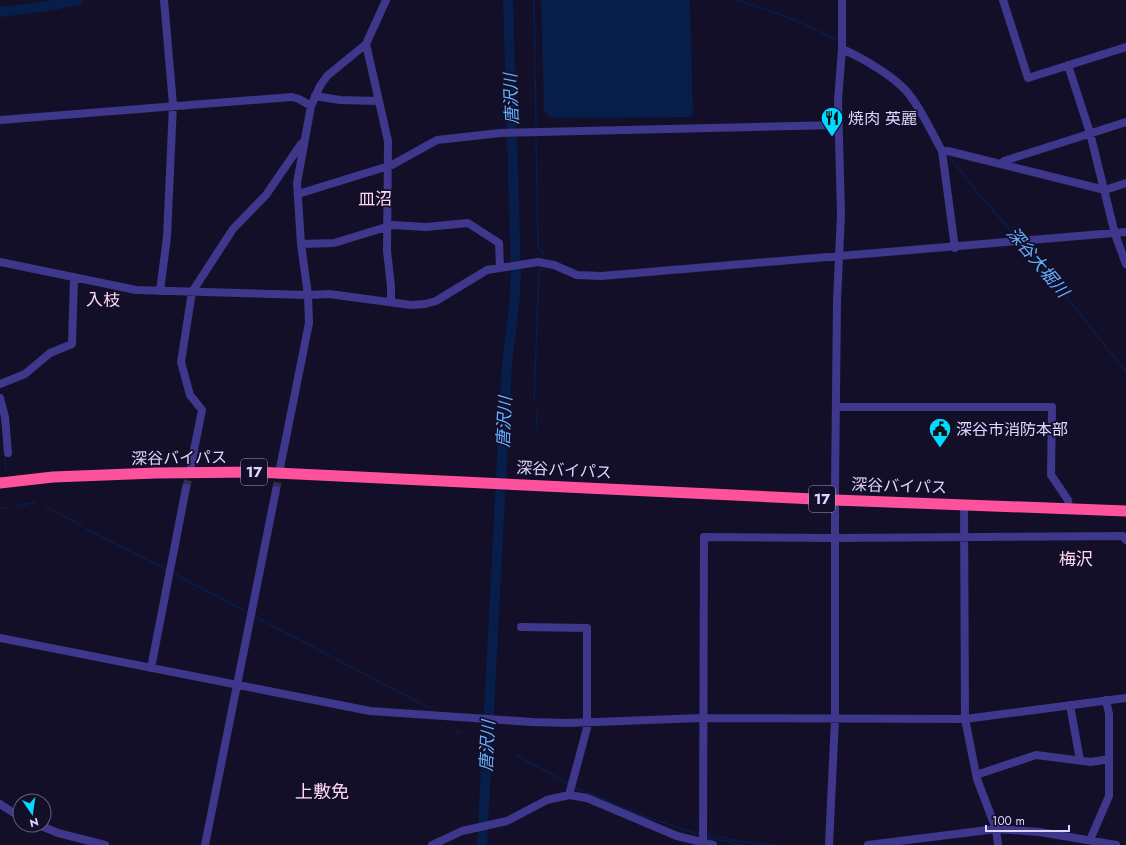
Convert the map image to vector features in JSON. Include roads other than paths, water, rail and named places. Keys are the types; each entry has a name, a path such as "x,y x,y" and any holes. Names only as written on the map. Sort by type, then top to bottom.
{"highway":[{"name":"深谷バイパス","path":"0,484 53,478 156,473 256,472 490,482 835,500 1126,511"}],"street":[{"path":"160,291 166,236 173,105 164,0"},
{"path":"280,468 309,323 308,295 301,244 297,183 303,141 311,106 327,76 366,44 386,0"},
{"path":"830,845 835,719 837,302 840,256 838,90 842,50 842,0"},
{"path":"1003,0 1028,78 1126,47"},
{"path":"366,44 388,141 389,166 387,255 391,286 391,302"},
{"path":"842,50 880,70 903,88 914,101 942,151 955,248"},
{"path":"1068,65 1090,133 1115,234 1126,264"},
{"path":"0,120 292,96 299,98 311,106"},
{"path":"316,96 340,100 379,101"},
{"path":"1002,164 1004,161 1126,122"},
{"path":"298,194 389,166 437,140 500,132 838,125"},
{"path":"191,465 202,410 190,395 181,362 192,292 234,229 266,195 303,141"},
{"path":"942,151 948,151 1105,190 1126,183"},
{"path":"301,244 334,244 388,225 426,227 468,223 499,243 501,266"},
{"path":"0,262 136,290 308,295 329,294 415,305 430,303 482,272 501,266 528,263 549,263 577,275 586,277 955,248 1126,232"},
{"path":"0,384 25,374 50,353 72,344 74,277"},
{"path":"0,398 4,414 8,453"},
{"path":"836,407 1052,407 1051,475 1068,500 1069,509"},
{"path":"151,668 186,488"},
{"path":"205,845 276,490"},
{"path":"964,504 965,718 976,774 996,829 998,845"},
{"path":"702,842 704,537 835,538 1123,536 1126,540"},
{"path":"521,627 587,628 587,722 569,795"},
{"path":"0,638 236,686 370,711 508,721 552,723 702,718 965,718 1126,698"},
{"path":"1094,842 1109,796 1109,714 1106,700"},
{"path":"1070,705 1080,760"},
{"path":"976,774 1036,755 1091,762 1109,759"},
{"path":"432,845 471,828 512,819 547,800 569,795 587,798 677,836 714,845"},
{"path":"0,804 12,812"},
{"path":"868,845 996,829 1040,832 1116,845"},
{"path":"52,830 105,845"}],"water":[{"path":"541,0 690,0 693,115 690,117 555,118 548,116 544,110"}],"waterway":[{"path":"0,12 48,6 78,0"},
{"name":"唐沢川","path":"482,845 507,364 516,275 508,0"},
{"path":"534,0 536,127"},
{"name":"深谷大堀川","path":"736,0 789,18 840,42"},
{"name":"深谷大堀川","path":"846,46 857,52"},
{"name":"深谷大堀川","path":"909,89 919,102"},
{"path":"536,136 538,248 545,255"},
{"name":"深谷大堀川","path":"948,155 977,192 1017,238"},
{"name":"深谷大堀川","path":"1023,244 1126,372"},
{"path":"534,403 539,269 545,269"},
{"path":"536,428 537,409"},
{"path":"5,454 6,470"},
{"path":"18,506 36,502"},
{"path":"45,506 82,526"},
{"path":"0,509 10,507"},
{"path":"86,529 168,570"},
{"path":"173,573 247,612"},
{"path":"254,616 429,708"},
{"path":"456,730 461,733"},
{"path":"516,755 569,784"},
{"path":"574,787 646,817 701,835"},
{"path":"706,834 742,842 773,845"},
{"path":"707,837 742,845"}],"tunnel":[{"path":"186,488 191,468"},
{"path":"276,490 280,469"}],"place":[{"name":"焼肉 英麗","path":"832,138"},
{"name":"深谷市消防本部","path":"940,448"}],"district":[{"name":"皿沼","path":"375,199"},
{"name":"入枝","path":"103,300"},
{"name":"梅沢","path":"1076,559"},
{"name":"上敷免","path":"322,792"}]}
